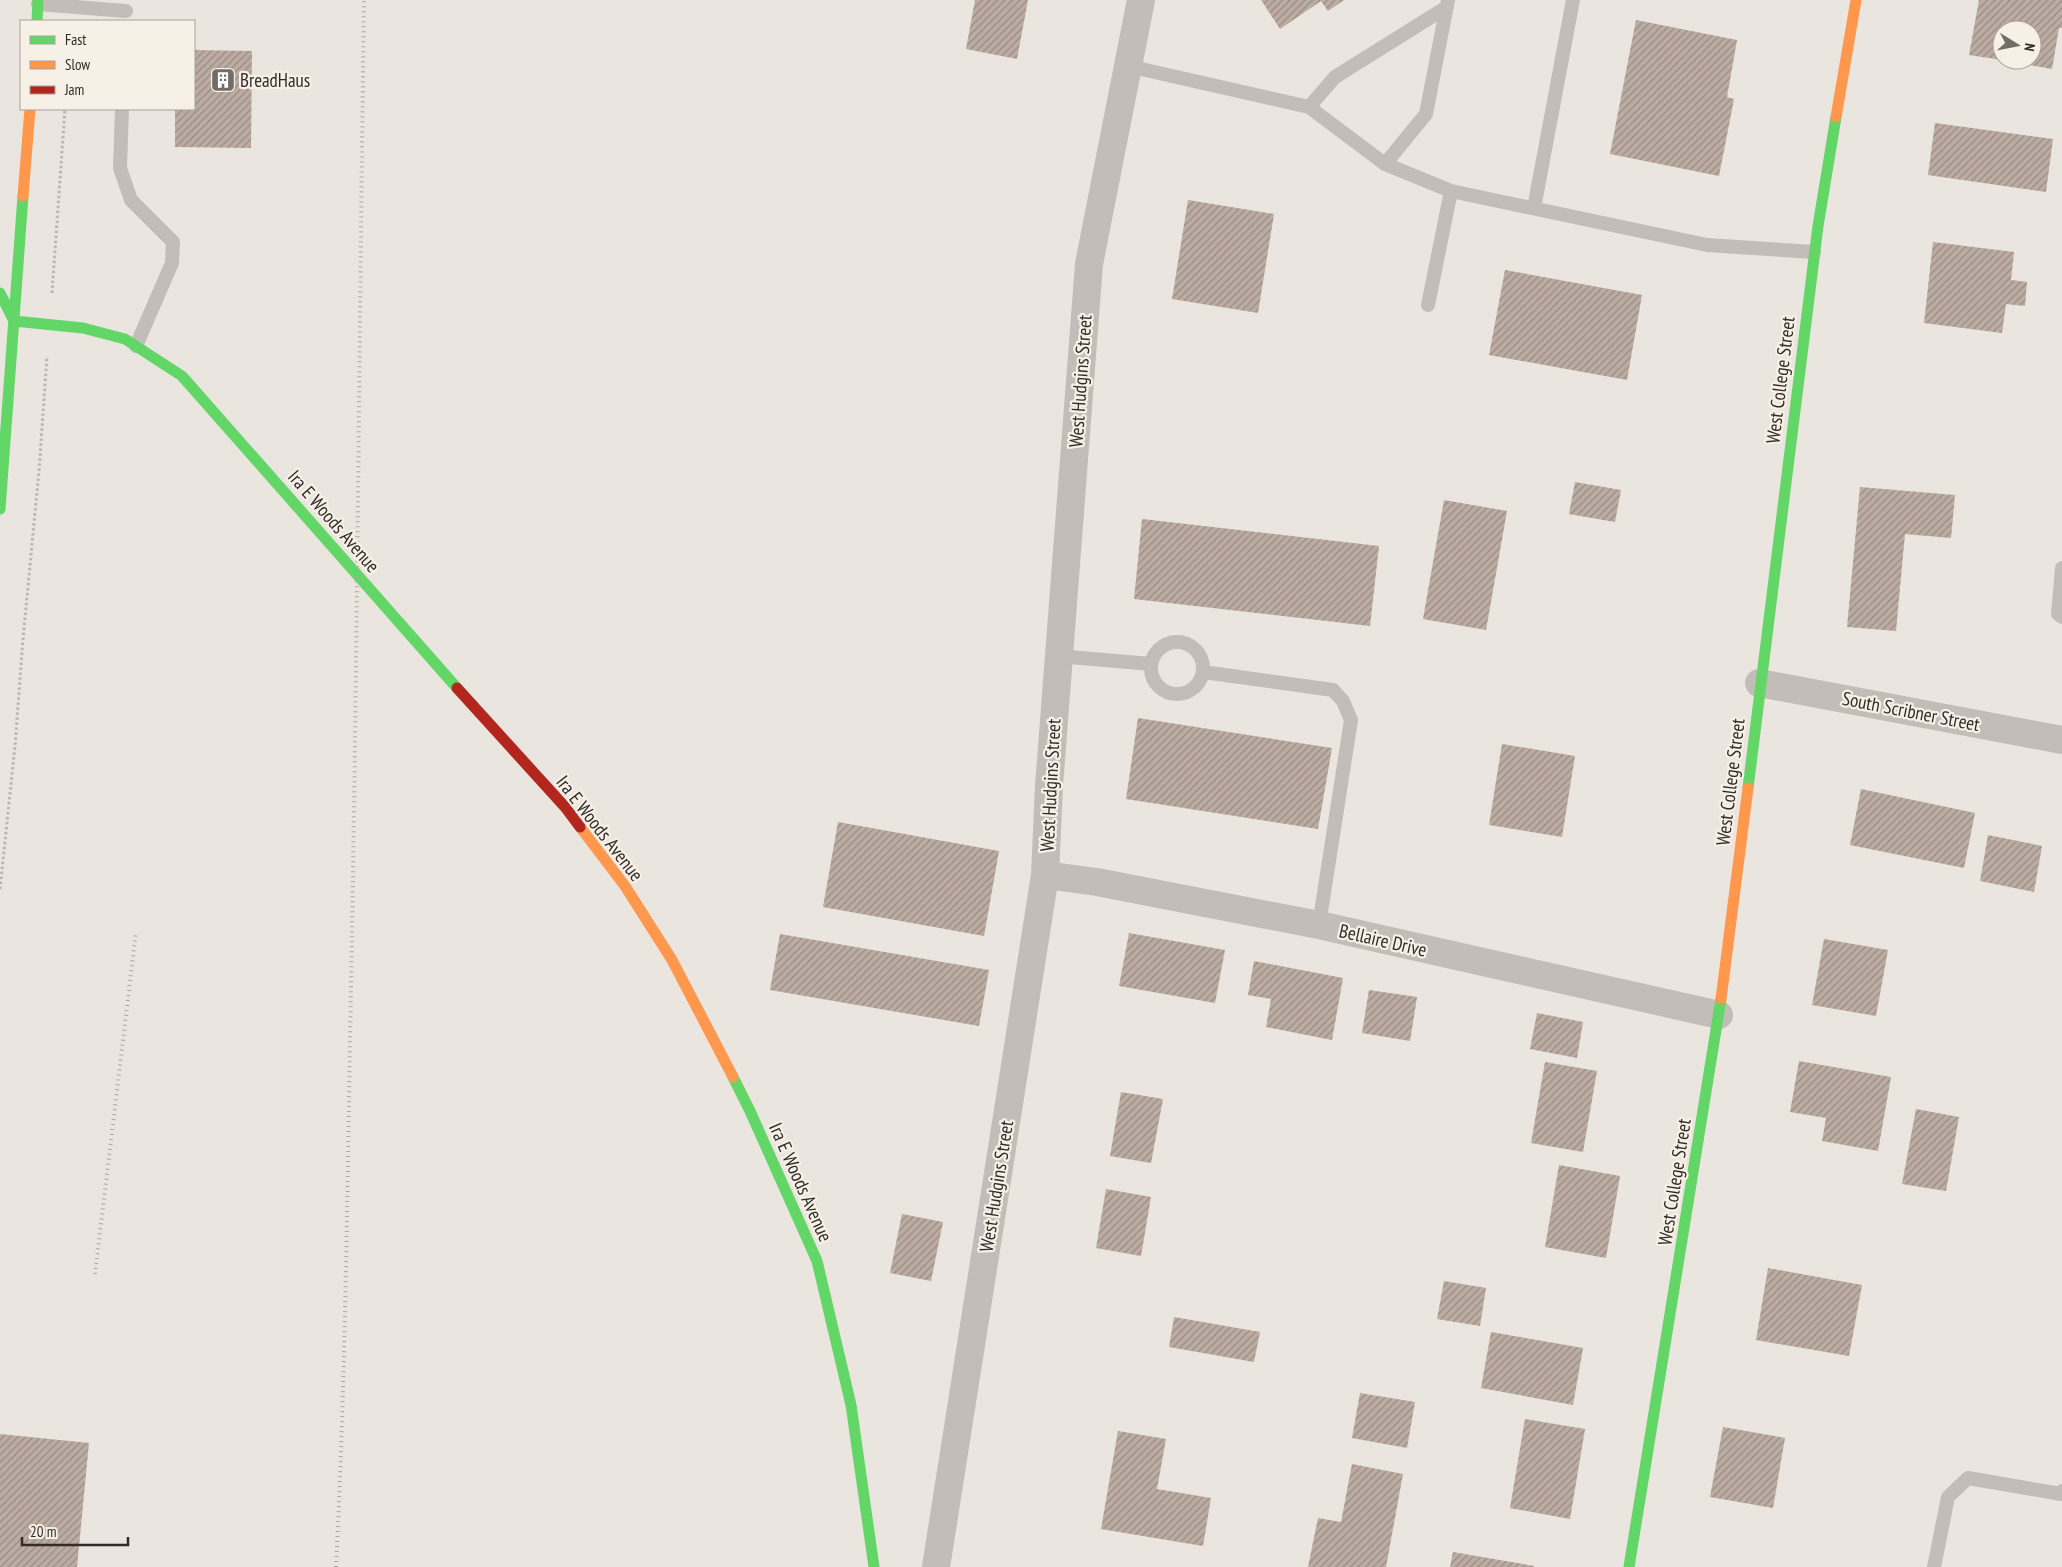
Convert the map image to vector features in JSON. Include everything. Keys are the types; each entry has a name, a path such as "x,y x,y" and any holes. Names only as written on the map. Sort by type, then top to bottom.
{"street":[{"name":"West Hudgins Street","path":"936,1567 1045,875 1058,656 1089,264 1141,0"},
{"name":"West College Street","path":"1629,1567 1719,1015 1814,252 1856,0"},
{"path":"36,20 38,2"},
{"path":"0,509 30,110"},
{"path":"0,294 14,321"},
{"name":"Ira E Woods Avenue","path":"14,321 83,328 125,339 182,376 432,660 565,807 625,886 672,960 750,1111 817,1261 851,1406 874,1567"},
{"name":"South Scribner Street","path":"1759,683 2062,740"},
{"name":"Bellaire Drive","path":"1045,875 1097,882 1319,925 1719,1015"}],"lane":[{"path":"1534,208 1573,0"},
{"path":"38,2 126,11"},
{"path":"1309,107 1335,77 1448,3"},
{"path":"1384,164 1426,114 1448,3"},
{"path":"1128,66 1309,107 1384,164 1451,191 1707,245 1814,252"},
{"path":"122,110 120,168 131,200 173,242 172,263 136,346"},
{"path":"1428,305 1451,191"},
{"path":"2062,568 2058,614 2062,617"},
{"path":"1170,642 1181,642 1191,646 1198,652 1203,672 1192,690 1183,694 1173,695 1163,691 1155,684 1151,675 1151,664 1154,654 1161,646 1170,642"},
{"path":"1058,656 1151,664"},
{"path":"1203,672 1333,690 1343,701 1352,720 1319,925"},
{"path":"1934,1567 1948,1497 1968,1478 2062,1493"}],"building":[{"path":"975,0 1028,0 1017,59 966,49"},
{"path":"1261,0 1344,0 1328,11 1321,1 1280,29"},
{"path":"1979,0 2062,0 2062,28 2059,28 2052,69 2042,67 2042,20 1992,20 1992,58 1969,55"},
{"path":"1636,20 1737,40 1727,97 1734,99 1719,176 1610,154"},
{"name":"BreadHaus","path":"195,50 252,51 251,148 175,147 175,110 195,110"},
{"path":"1935,123 2053,139 2046,192 1928,175"},
{"path":"1188,200 1274,214 1258,313 1172,299"},
{"path":"1933,242 2014,252 2011,280 2027,282 2025,306 2006,304 2002,333 1924,323"},
{"path":"1505,270 1642,295 1627,380 1489,355"},
{"path":"1575,482 1621,490 1615,522 1569,514"},
{"path":"1860,487 1955,495 1951,538 1905,534 1896,631 1847,627"},
{"path":"1444,500 1507,511 1486,630 1423,619"},
{"path":"1142,519 1379,546 1370,626 1134,599"},
{"path":"1138,718 1332,748 1318,829 1126,799"},
{"path":"1502,744 1575,756 1562,837 1489,825"},
{"path":"1861,789 1975,813 1964,868 1850,845"},
{"path":"838,822 999,851 984,936 823,907"},
{"path":"1988,835 2042,846 2034,892 1980,881"},
{"path":"1129,933 1225,950 1215,1003 1119,986"},
{"path":"780,934 989,970 979,1026 770,990"},
{"path":"1824,939 1888,950 1876,1016 1812,1005"},
{"path":"1254,961 1343,978 1332,1040 1266,1027 1271,999 1248,995"},
{"path":"1369,990 1417,997 1410,1041 1362,1033"},
{"path":"1537,1013 1583,1022 1577,1058 1530,1049"},
{"path":"1799,1061 1891,1077 1878,1151 1822,1141 1826,1118 1790,1112"},
{"path":"1545,1062 1597,1071 1583,1152 1531,1143"},
{"path":"1121,1092 1163,1099 1151,1163 1110,1156"},
{"path":"1916,1109 1959,1117 1946,1191 1902,1184"},
{"path":"1559,1165 1620,1176 1606,1258 1545,1247"},
{"path":"1106,1189 1151,1197 1141,1256 1096,1248"},
{"path":"902,1214 943,1222 931,1281 890,1273"},
{"path":"1768,1268 1862,1285 1849,1356 1756,1340"},
{"path":"1444,1281 1486,1288 1480,1326 1437,1319"},
{"path":"1174,1317 1260,1332 1254,1362 1169,1347"},
{"path":"1491,1332 1583,1348 1573,1405 1481,1388"},
{"path":"1360,1393 1415,1402 1407,1448 1352,1438"},
{"path":"1525,1419 1585,1429 1570,1519 1510,1508"},
{"path":"1723,1427 1785,1438 1773,1508 1710,1497"},
{"path":"1118,1431 1166,1439 1157,1489 1211,1498 1203,1546 1101,1529"},
{"path":"0,1434 89,1443 77,1567 0,1567"},
{"path":"1352,1464 1403,1474 1386,1567 1308,1567 1318,1518 1341,1522"},
{"path":"1453,1552 1534,1566 1534,1567 1450,1567"}],"railway":[{"path":"336,1567 344,1369 348,1171 364,0"},
{"path":"95,1274 136,932"}],"traffic: fast":[{"path":"37,20 38,0"},
{"path":"1748,788 1818,226 1836,117"},
{"path":"0,509 23,196"},
{"path":"0,293 14,321 83,328 125,339 182,376 457,688"},
{"path":"1629,1567 1721,999"},
{"path":"733,1077 817,1261 851,1405 874,1567"}],"traffic: slow":[{"path":"1836,117 1856,0"},
{"path":"23,196 30,110"},
{"path":"1721,999 1748,788"},
{"path":"580,827 625,886 672,960 733,1077"}],"traffic: jam":[{"path":"457,688 565,807 580,827"}],"place":[{"name":"BreadHaus","path":"223,80"}]}
